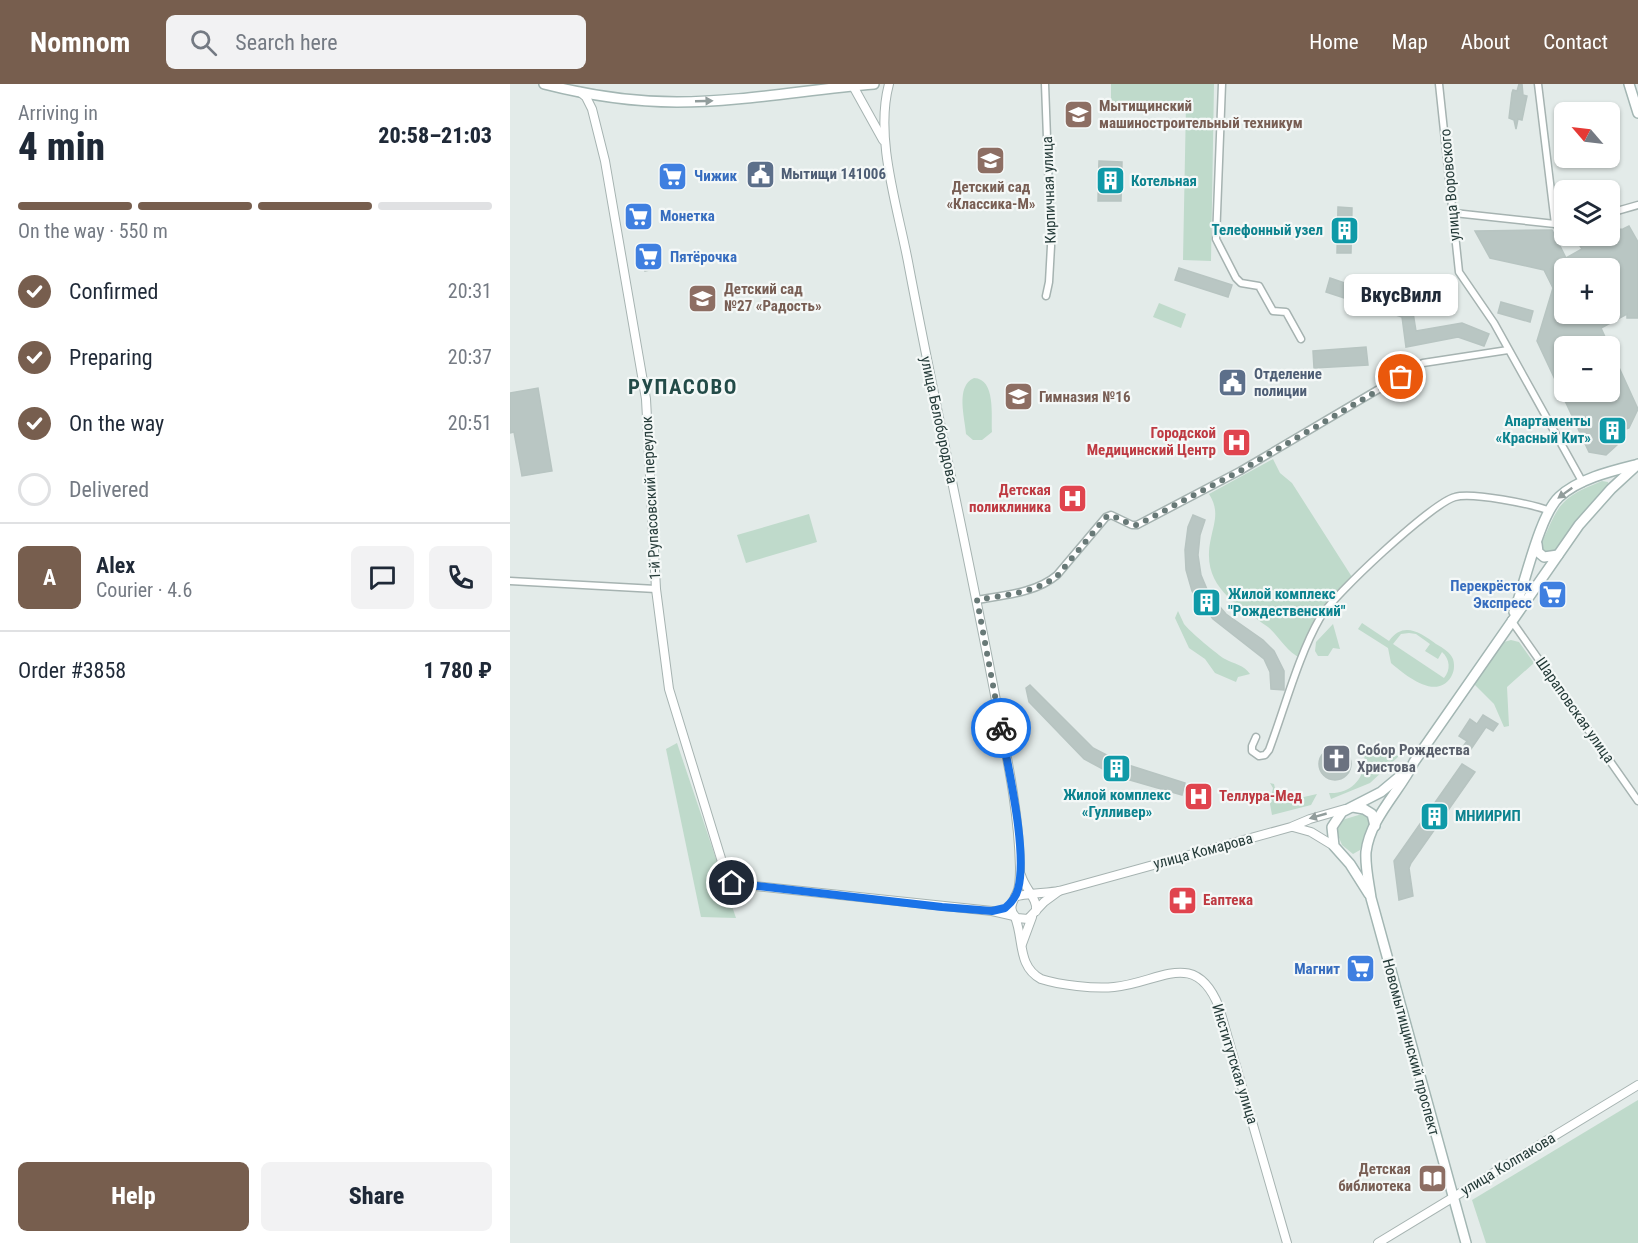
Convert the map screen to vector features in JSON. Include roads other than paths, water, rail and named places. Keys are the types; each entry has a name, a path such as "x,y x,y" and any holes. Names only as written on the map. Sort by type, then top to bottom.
{"main road":[{"path":"544,84 608,96 648,101 685,102 874,84"},
{"path":"793,91 802,84"},
{"path":"1629,84 1638,113"},
{"name":"Новомытищинский проспект","path":"1511,620 1550,511 1561,495 1583,483 1638,464"},
{"name":"Новомытищинский проспект","path":"1466,1243 1371,898 1366,864 1367,848 1375,826 1414,763 1511,620 1579,525 1611,489 1638,464"},
{"path":"1598,477 1608,479 1612,484 1611,489"},
{"path":"1537,544 1538,552 1544,557 1558,555"},
{"path":"1371,898 1338,849 1332,826 1336,818 1349,808 1392,784 1414,763"},
{"path":"1349,808 1364,808 1372,814 1375,826"},
{"path":"1338,849 1354,856 1367,848"}],"street":[{"path":"886,150 884,106 890,84"},
{"name":"Кирпичная улица","path":"1045,84 1051,246 1046,296"},
{"path":"1222,84 1216,239 1236,278 1241,283 1259,286 1273,311 1286,312 1301,339"},
{"name":"улица Воровского","path":"1439,84 1454,213 1456,264 1494,323 1583,483"},
{"path":"1454,213 1554,224 1538,84"},
{"path":"852,85 879,129 886,150"},
{"name":"1-й Рупасовский переулок","path":"578,91 586,97 592,109 615,209 646,399 656,589 666,673 721,860 730,882 992,911"},
{"path":"592,109 597,99 608,96"},
{"name":"улица Белобородова","path":"886,150 930,381 977,600 1012,792 1020,868 1025,888 1030,895"},
{"path":"1620,210 1638,205"},
{"path":"977,600 1031,589 1049,581 1058,575 1106,517 1111,515 1137,525 1240,471 1423,363 1508,350"},
{"path":"1257,737 1252,751 1259,756 1265,755 1269,750 1311,636 1326,608 1387,549 1436,508 1454,498 1470,496 1532,505 1550,511"},
{"path":"510,582 656,589"},
{"name":"Шараповская улица","path":"1511,620 1638,801"},
{"name":"улица Комарова","path":"1030,895 1059,891 1291,827 1349,808"},
{"path":"1291,827 1307,830 1338,849"},
{"name":"улица Белобородова","path":"1013,900 1019,886 1020,868"},
{"name":"улица Комарова","path":"1034,914 1059,891"},
{"path":"992,911 1003,910 1020,894 1030,895 1036,901 1022,949"},
{"path":"1013,900 1011,909 1015,916"},
{"path":"992,911 1024,920 1034,914"},
{"name":"Институтская улица","path":"1015,916 1022,949 1030,970 1037,977 1049,981 1109,988 1181,971 1193,974 1204,982 1218,1007 1287,1243"},
{"name":"улица Колпакова","path":"1378,1243 1638,1085"}],"place":[{"name":"Мытищинский машиностроительный техникум","path":"1078,115"},
{"name":"Детский сад «Классика-М»","path":"991,160"},
{"name":"Мытищи 141006","path":"760,174"},
{"name":"Чижик","path":"673,176"},
{"name":"Котельная","path":"1110,181"},
{"name":"Монетка","path":"639,216"},
{"name":"Телефонный узел","path":"1344,230"},
{"name":"Пятёрочка","path":"649,257"},
{"name":"Детский сад №27 «Радость»","path":"703,298"},
{"name":"ВкусВилл","path":"1401,377"},
{"name":"Отделение полиции","path":"1233,383"},
{"name":"Гимназия №16","path":"1018,397"},
{"name":"Апартаменты «Красный Кит»","path":"1612,430"},
{"name":"Городской Медицинский Центр","path":"1237,442"},
{"name":"Детская поликлиника","path":"1072,499"},
{"name":"Перекрёсток Экспресс","path":"1553,595"},
{"name":"Жилой комплекс \"Рождественский\"","path":"1207,603"},
{"name":"Собор Рождества Христова","path":"1336,759"},
{"name":"Жилой комплекс «Гулливер»","path":"1117,768"},
{"name":"Теллура-Мед","path":"1198,796"},
{"name":"МНИИРИП","path":"1434,816"},
{"name":"Еаптека","path":"1182,900"},
{"name":"Магнит","path":"1361,969"},
{"name":"Детская библиотека","path":"1432,1178"}],"district":[{"name":"РУПАСОВО","path":"683,387"}]}
